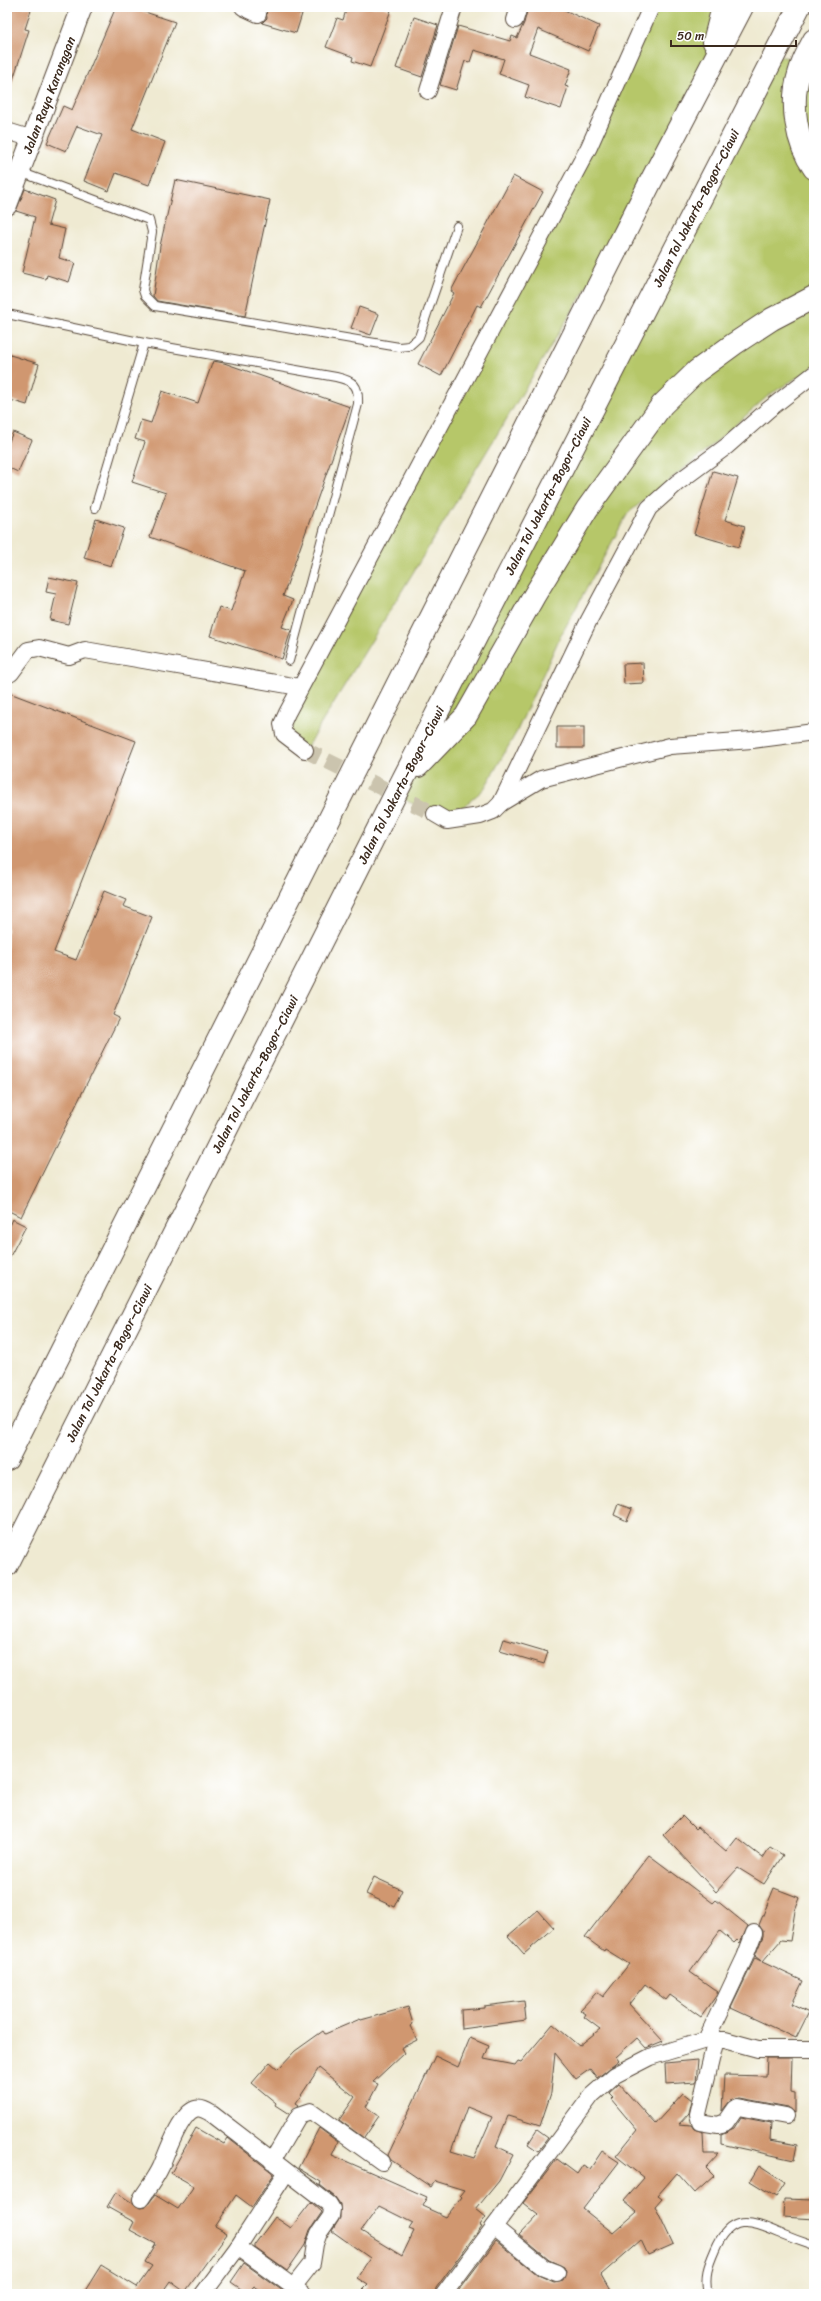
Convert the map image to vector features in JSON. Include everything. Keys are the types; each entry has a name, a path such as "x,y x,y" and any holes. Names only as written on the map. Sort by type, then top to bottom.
{"highway":[{"path":"703,84 723,7"},
{"path":"7,1459 642,199 742,7"},
{"name":"Jalan Tol Jakarta–Bogor–Ciawi","path":"7,1565 400,786 799,7"},
{"path":"814,40 801,68 796,91 796,113 801,144 806,157 814,168"},
{"path":"400,786 466,716 534,596 587,509 662,404 697,371 734,344 772,319 814,297"}],"street":[{"name":"Jalan Raya Karanggan","path":"7,206 82,7"},
{"path":"242,7 258,14"},
{"path":"428,91 454,7"},
{"path":"305,750 284,734 282,729 282,724 299,687 589,147 651,7"},
{"path":"7,130 33,139"},
{"path":"501,803 589,620 649,508 677,483 727,446 768,410 814,374"},
{"path":"7,675 11,673 28,650 39,648 69,656 85,650 299,687"},
{"path":"435,814 447,820 463,819 493,811 501,803 541,779 670,746 752,740 814,732"},
{"path":"754,1933 711,2040 698,2114 700,2122 718,2124 726,2122 738,2107 786,2116"},
{"path":"444,2294 592,2095 615,2075 650,2057 711,2040 758,2049 814,2049"},
{"path":"141,2199 160,2168 171,2142 186,2115 194,2109 200,2108 212,2114 329,2204 332,2209 331,2216 319,2233 315,2244 312,2263 299,2290 238,2247"},
{"path":"272,2161 299,2115 311,2111 382,2162"},
{"path":"203,2294 238,2247 286,2172"},
{"path":"494,2227 544,2268 557,2273"}],"lane":[{"path":"20,172 149,220 152,232 142,290 145,296 155,306 399,347 409,346 419,337 457,226"},
{"path":"7,314 144,343 336,377 353,383 358,391 358,404 289,661"},
{"path":"95,508 144,343"},
{"path":"708,2294 705,2272 718,2242 731,2226 743,2222 755,2222 814,2246"}],"green space":[{"path":"651,7 723,7 703,84 649,185 305,750 282,724 589,147"},
{"path":"814,40 814,367 769,395 700,456 628,513 560,637 516,733 484,789 447,821 395,795 774,55 803,61"}],"building":[{"path":"7,7 32,7 25,29 29,30 10,89 7,88"},
{"path":"116,7 130,7 175,22 132,129 165,142 149,185 116,173 109,191 84,181 102,135 77,126 66,151 47,143 63,106 72,110"},
{"path":"265,7 279,7 302,14 296,33 262,23 267,18"},
{"path":"347,7 383,7 391,10 370,67 352,61 353,57 326,47 337,18 343,20"},
{"path":"528,7 558,7 599,26 588,51 538,29 529,53 571,69 565,86 568,87 561,109 525,97 529,85 499,74 504,59 474,50 470,62 465,61 456,90 440,85 458,26 510,41 512,36 517,38 524,23"},
{"path":"414,17 438,25 422,77 396,68"},
{"path":"513,176 543,192 481,307 477,305 441,376 418,364 454,293 451,291"},
{"path":"175,180 270,200 245,316 157,301 153,296 160,246"},
{"path":"25,189 55,200 48,225 65,229 59,258 75,263 69,282 47,275 46,279 22,273 35,217 16,211"},
{"path":"359,307 379,314 371,335 351,328"},
{"path":"7,354 39,364 27,405 7,399"},
{"path":"213,361 224,363 350,407 283,596 293,600 282,627 291,630 282,659 210,636 219,607 231,611 245,571 150,537 166,493 132,482 145,442 135,439 141,420 151,423 162,391 198,403"},
{"path":"13,432 32,440 18,472 7,467 7,446"},
{"path":"713,471 738,478 725,520 745,526 739,547 694,534"},
{"path":"96,519 124,528 111,566 84,558"},
{"path":"49,577 78,583 68,624 50,620 56,594 46,592"},
{"path":"643,663 644,683 624,684 623,664"},
{"path":"7,692 136,741 54,952 76,960 104,891 126,900 123,906 152,917 113,1015 119,1018 21,1217 7,1210"},
{"path":"557,727 584,727 584,748 557,748"},
{"path":"12,1219 26,1226 7,1262 7,1230"},
{"path":"618,1504 632,1509 627,1521 614,1515"},
{"path":"504,1639 548,1652 544,1664 500,1651"},
{"path":"682,1816 695,1829 697,1827 726,1852 737,1838 763,1858 770,1847 783,1855 764,1884 738,1868 716,1892 663,1835"},
{"path":"649,1855 713,1903 716,1900 748,1926 740,1943 737,1940 734,1943 720,1931 690,1972 718,1992 701,2017 670,1995 666,2000 645,1984 629,2004 663,2041 646,2048 637,2038 616,2057 619,2061 597,2078 590,2069 576,2079 555,2053 551,2093 540,2126 508,2116 496,2146 513,2154 499,2181 476,2209 486,2217 480,2225 482,2226 436,2288 435,2294 359,2294 368,2285 357,2278 370,2258 332,2231 340,2218 340,2204 335,2197 320,2185 321,2182 298,2168 319,2128 338,2142 332,2155 427,2197 422,2206 446,2217 462,2197 460,2195 464,2190 435,2181 431,2187 391,2160 388,2155 435,2056 458,2067 470,2038 489,2046 484,2059 515,2065 518,2061 521,2062 553,2024 579,2046 600,2029 584,2017 586,2014 580,2010 597,1992 603,1997 629,1964 605,1949 604,1951 585,1937","holes":["467,2107 492,2117 474,2158 451,2151","379,2206 413,2223 409,2229 414,2231 402,2256 361,2231"]},
{"path":"374,1877 402,1890 394,1907 366,1894"},
{"path":"774,1888 800,1898 795,1911 790,1941 781,1940 762,1962 803,1981 792,2004 809,2012 796,2038 731,2008 755,1958 761,1961 755,1956 763,1936 763,1931 759,1925"},
{"path":"538,1910 554,1928 524,1954 508,1936"},
{"path":"524,2001 526,2020 462,2029 461,2010 484,2008 484,2006"},
{"path":"408,2007 413,2024 410,2026 417,2040 401,2048 404,2053 373,2082 378,2084 366,2107 379,2116 364,2138 339,2120 355,2097 319,2068 296,2103 299,2105 289,2114 275,2105 276,2103 252,2083 270,2062 278,2069 295,2051 323,2031 325,2034 360,2019 361,2020"},
{"path":"767,2058 792,2058 791,2092 795,2093 795,2113 788,2107 740,2098 730,2101 722,2111 724,2075 766,2076"},
{"path":"698,2060 696,2082 666,2084 665,2063"},
{"path":"619,2084 655,2124 683,2093 692,2100 689,2113 679,2124 691,2125 694,2129 703,2132 704,2154 719,2154 706,2168 714,2176 695,2193 677,2173 658,2195 662,2198 655,2206 673,2244 648,2255 641,2240 601,2275 612,2294 456,2294 496,2241 538,2275 554,2282 563,2280 566,2272 564,2267 549,2260 519,2235 538,2215 523,2203 557,2159 577,2174 583,2165 590,2169 602,2151 619,2162 583,2209 613,2233 637,2212 624,2201 644,2178 616,2156 637,2130 611,2099 613,2097 609,2093"},
{"path":"741,2117 771,2123 770,2140 797,2145 794,2160 721,2144 721,2134 734,2128"},
{"path":"196,2128 224,2144 228,2138 274,2174 252,2207 236,2195 215,2227 227,2234 185,2292 170,2281 161,2294 83,2294 101,2265 137,2287 152,2266 145,2262 156,2244 130,2230 134,2222 107,2207 116,2192 140,2208 146,2207 155,2195 178,2209 194,2186 171,2173"},
{"path":"537,2130 548,2138 538,2151 528,2144"},
{"path":"759,2166 785,2183 776,2197 750,2181"},
{"path":"784,2199 814,2200 814,2219 783,2217"},
{"path":"311,2202 322,2212 310,2230 305,2245 287,2271 255,2248 255,2244 275,2217 291,2228"},
{"path":"244,2263 287,2294 265,2294 254,2287 248,2294 231,2282"}],"tunnel":[{"path":"305,750 435,814"}]}
